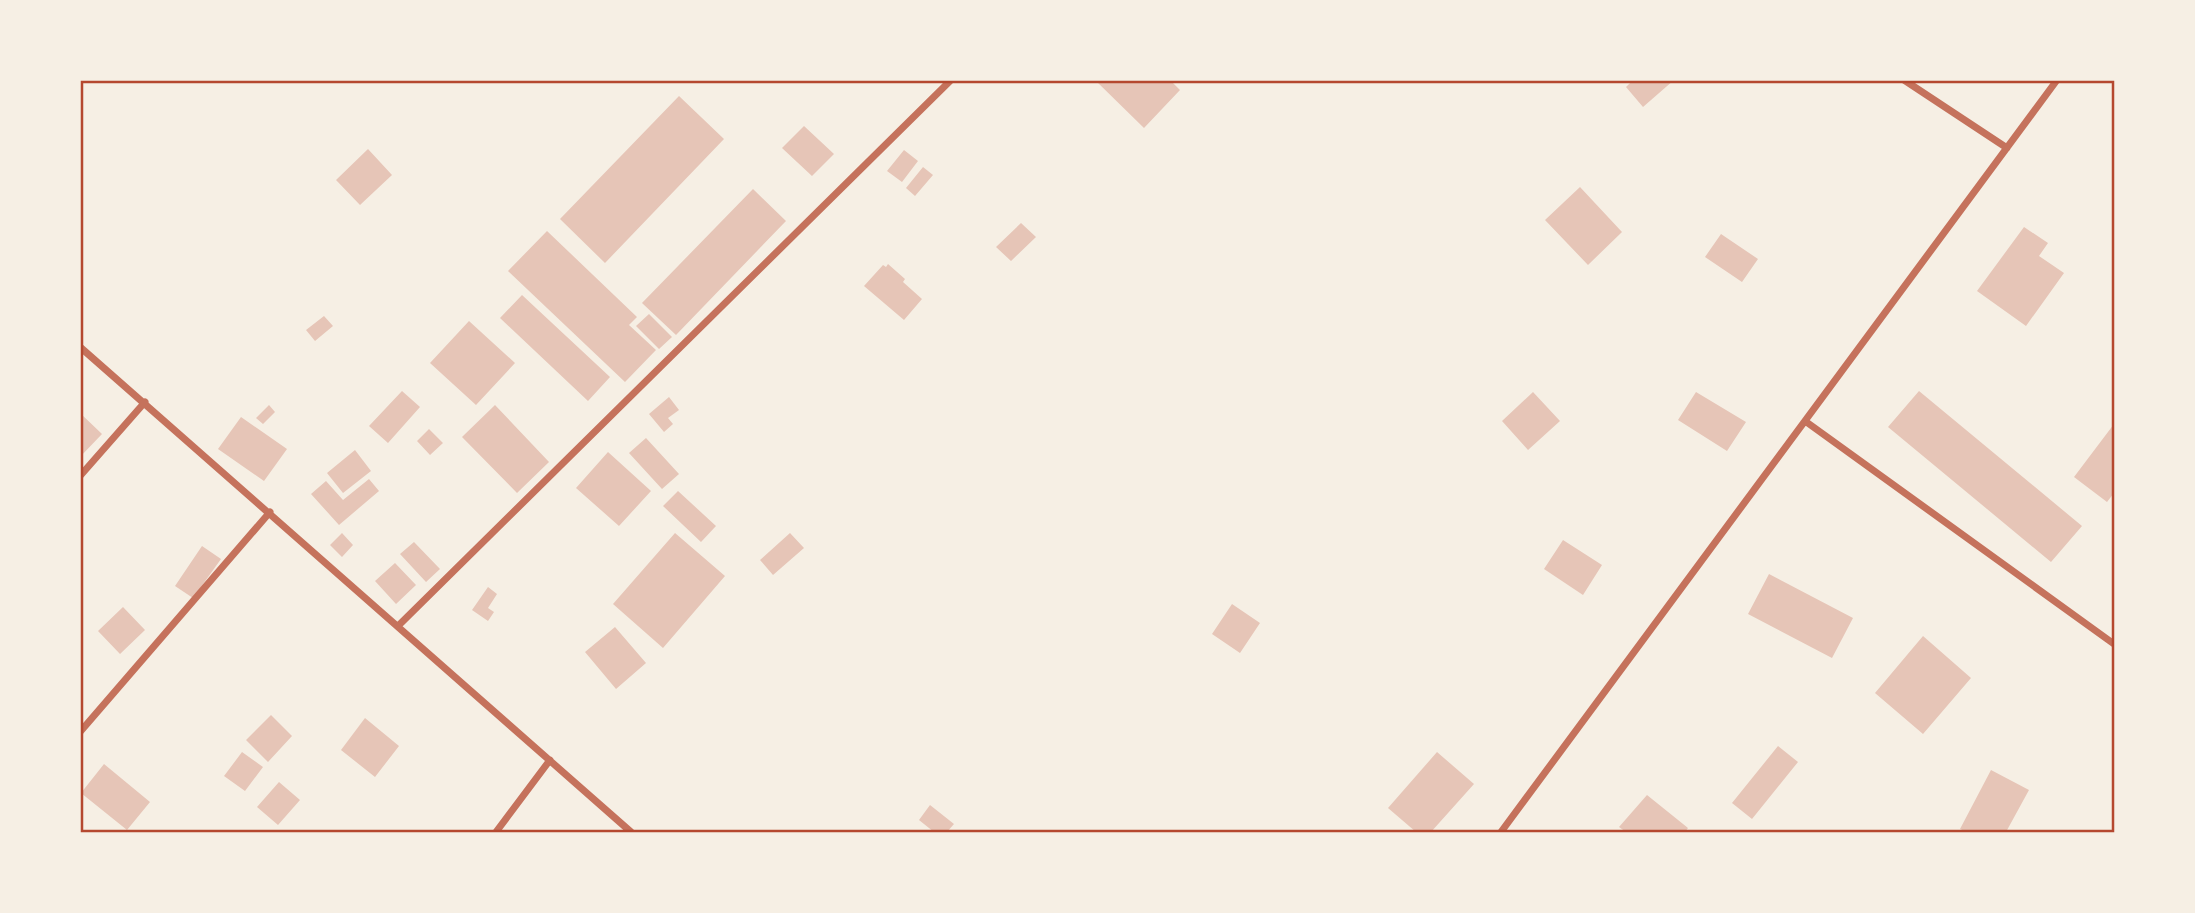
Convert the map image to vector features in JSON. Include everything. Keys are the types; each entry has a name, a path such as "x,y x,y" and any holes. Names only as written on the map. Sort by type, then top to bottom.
{"street":[{"path":"398,626 951,80"},
{"path":"1904,80 2007,148"},
{"path":"1501,832 2057,80"},
{"path":"80,347 631,832"},
{"path":"80,476 145,402"},
{"path":"1805,421 2115,644"},
{"path":"80,732 270,512"},
{"path":"496,832 550,760"}],"building":[{"path":"1095,80 1170,80 1180,90 1144,128"},
{"path":"1633,80 1674,80 1643,107 1626,87"},
{"path":"679,96 724,139 605,263 560,219"},
{"path":"804,126 834,154 812,176 782,148"},
{"path":"368,149 392,175 360,205 336,180"},
{"path":"904,150 918,161 902,182 887,171"},
{"path":"923,167 933,175 915,196 906,188"},
{"path":"1580,187 1622,232 1588,265 1545,220"},
{"path":"753,189 786,221 676,335 642,303"},
{"path":"1021,223 1036,237 1011,261 996,247"},
{"path":"2024,227 2048,243 2039,256 2064,273 2026,326 1977,291"},
{"path":"547,231 637,317 629,325 656,350 625,382 508,271"},
{"path":"1721,234 1758,259 1742,282 1705,257"},
{"path":"888,264 922,299 904,320 864,286 883,265 886,267"},
{"path":"522,295 610,377 588,401 500,318"},
{"path":"649,314 672,337 659,349 636,326"},
{"path":"324,316 333,326 315,341 306,330"},
{"path":"469,321 515,363 476,405 430,363"},
{"path":"402,391 420,407 388,443 369,426"},
{"path":"1919,391 2082,526 2051,562 1888,427"},
{"path":"1533,392 1560,421 1528,450 1502,421"},
{"path":"1696,392 1746,422 1727,451 1678,420"},
{"path":"669,397 679,410 668,418 673,424 664,432 649,414"},
{"path":"269,405 275,412 263,424 256,418"},
{"path":"495,405 549,462 517,493 462,437"},
{"path":"80,413 102,434 80,457"},
{"path":"241,417 287,449 264,481 218,449"},
{"path":"2114,424 2114,493 2107,502 2074,477"},
{"path":"429,429 443,443 430,455 417,441"},
{"path":"646,438 679,474 662,489 629,453"},
{"path":"355,450 371,471 343,493 327,473"},
{"path":"608,452 651,491 619,526 576,488"},
{"path":"369,479 379,491 339,525 311,494 326,481 343,500"},
{"path":"678,491 716,526 701,542 663,506"},
{"path":"342,533 353,545 342,557 330,545"},
{"path":"675,533 725,576 663,648 613,604"},
{"path":"790,533 804,548 773,575 760,560"},
{"path":"1563,540 1602,565 1583,595 1544,569"},
{"path":"414,542 440,569 426,582 400,554"},
{"path":"202,546 221,559 193,598 175,586"},
{"path":"395,563 416,585 396,604 375,581"},
{"path":"1769,574 1853,618 1832,658 1748,614"},
{"path":"488,587 497,594 488,608 494,612 488,621 472,610"},
{"path":"1232,604 1260,623 1240,653 1212,634"},
{"path":"123,607 145,630 120,654 98,631"},
{"path":"615,627 646,663 616,689 585,652"},
{"path":"1923,636 1971,678 1923,734 1875,693"},
{"path":"271,715 292,736 268,762 246,740"},
{"path":"365,718 399,746 375,777 341,750"},
{"path":"1778,746 1798,762 1752,819 1732,803"},
{"path":"242,752 263,767 245,791 224,776"},
{"path":"1437,752 1474,784 1431,832 1416,832 1388,808"},
{"path":"104,764 150,802 127,830 81,793"},
{"path":"1991,770 2029,790 2006,832 1967,832 1960,829"},
{"path":"279,782 300,800 278,825 257,807"},
{"path":"1647,795 1688,828 1685,832 1626,832 1619,827"},
{"path":"930,805 954,824 947,832 934,832 919,820"}]}
